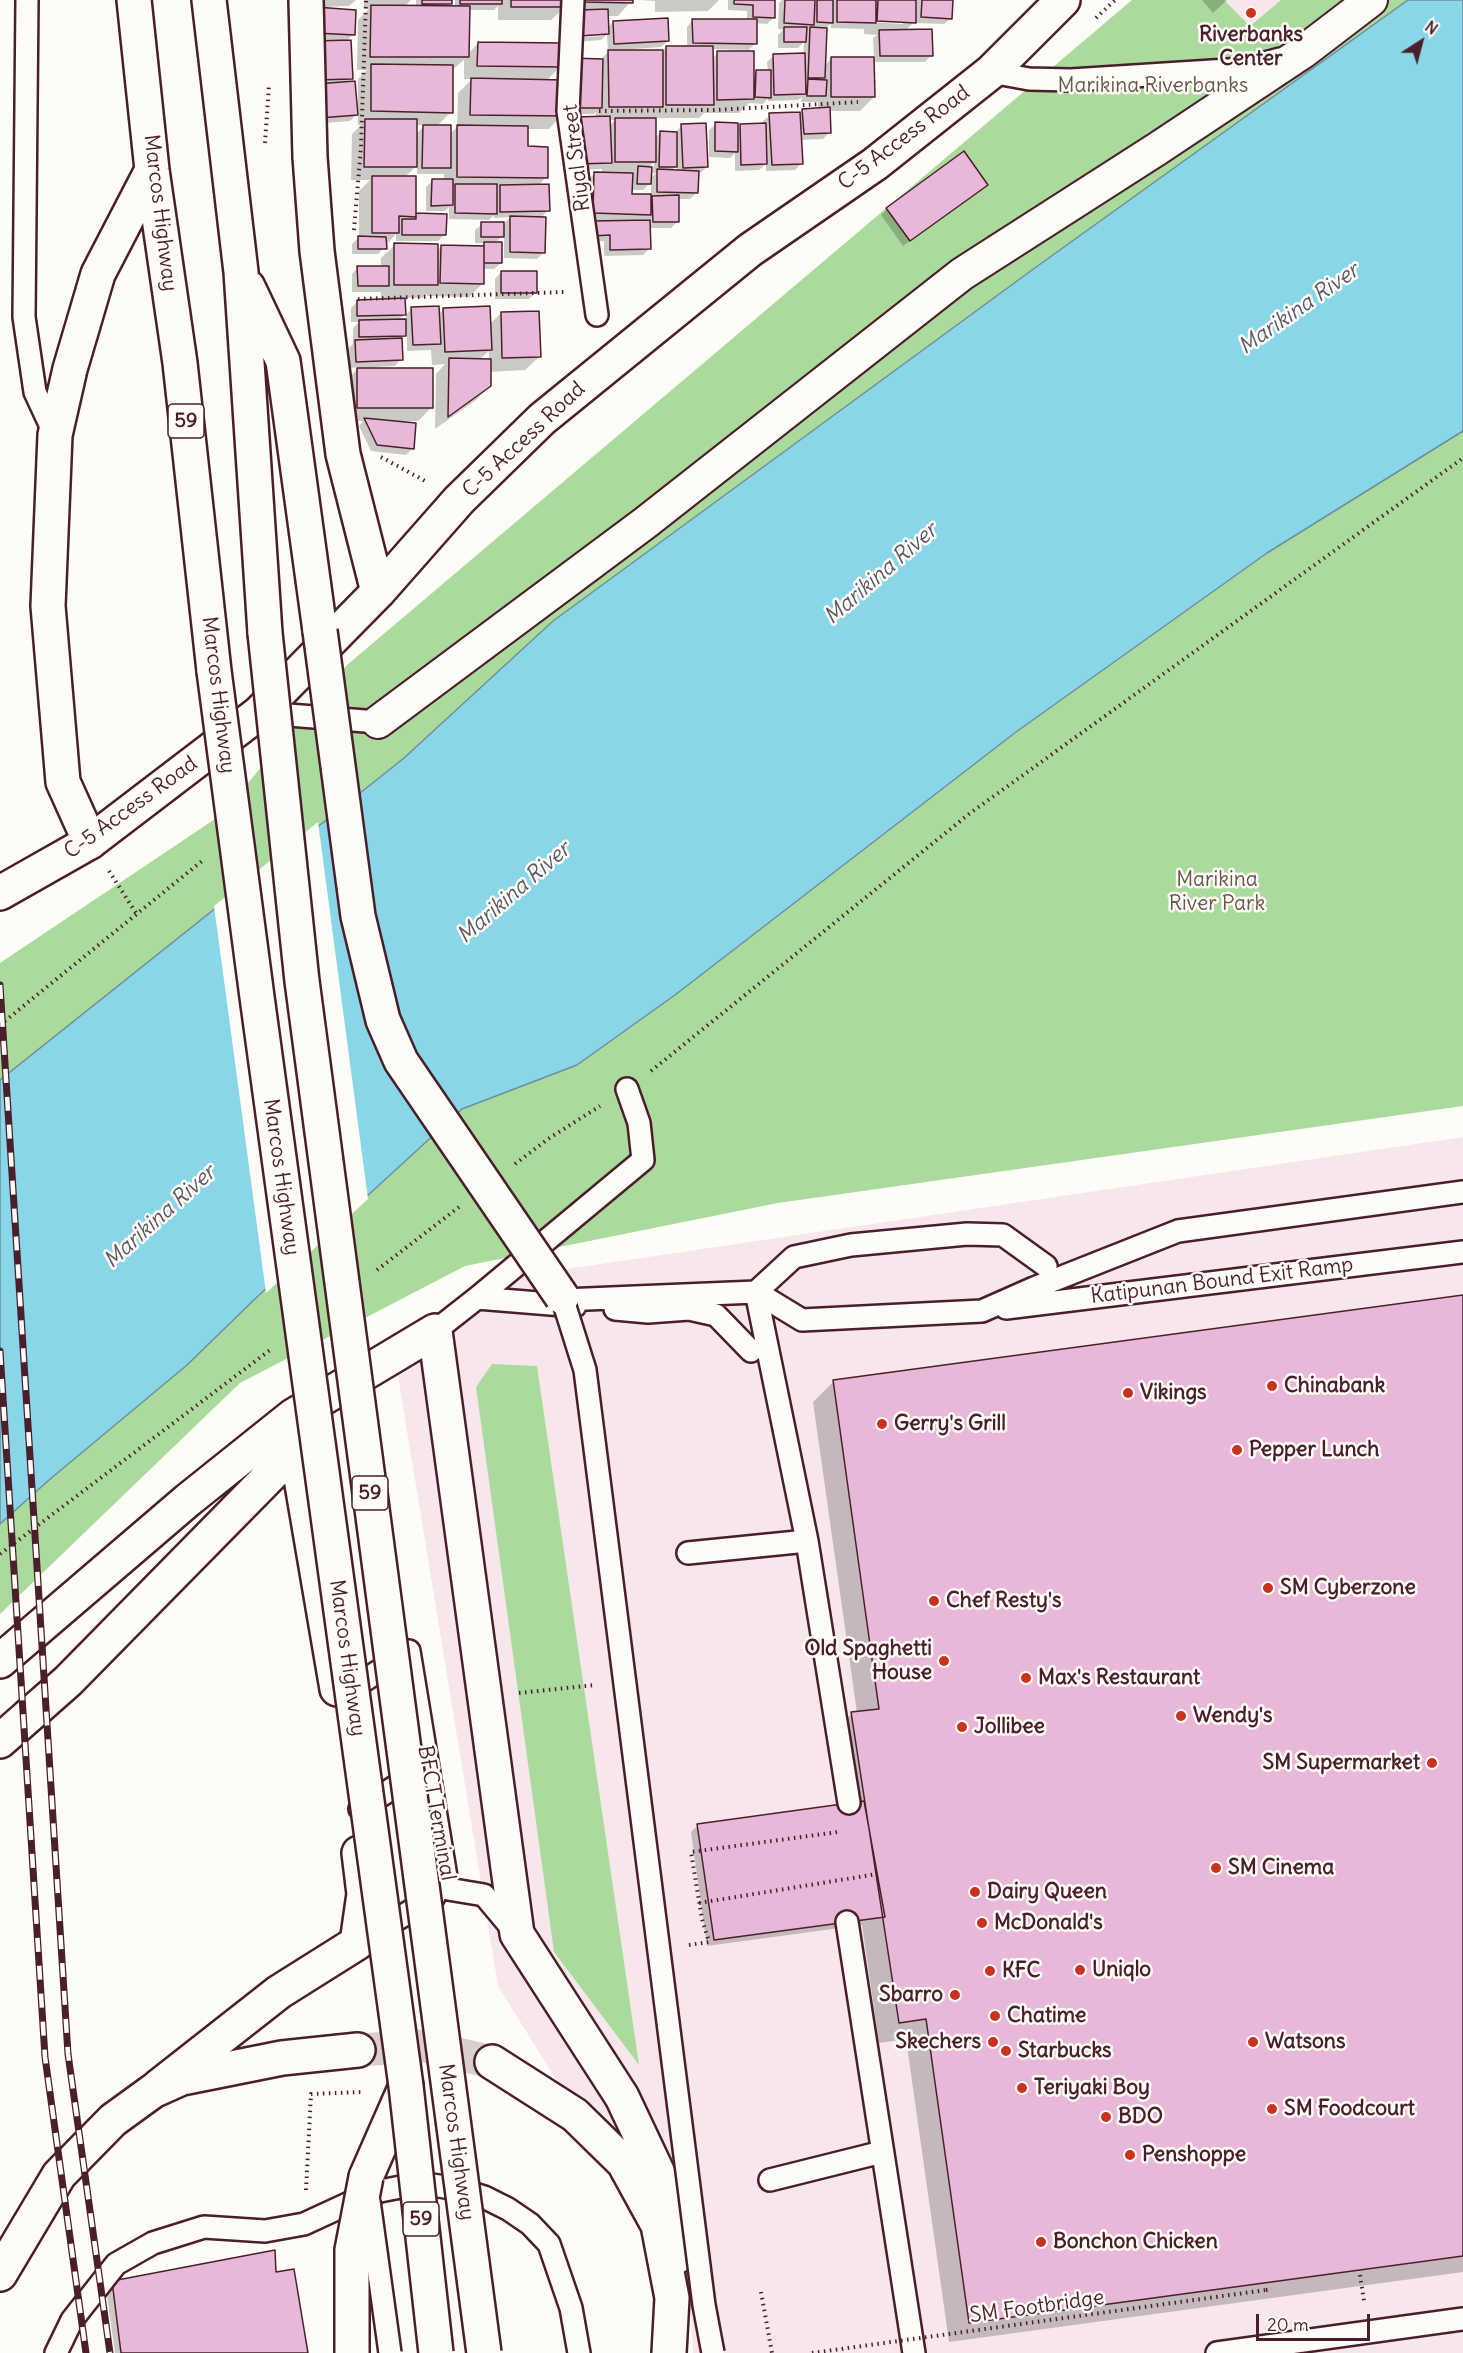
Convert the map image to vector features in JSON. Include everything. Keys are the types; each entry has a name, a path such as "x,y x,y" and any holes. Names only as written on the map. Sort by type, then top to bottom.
{"main road":[{"name":"Marcos Highway","path":"134,0 153,170 180,363 214,671 256,997 406,2086 436,2353"},
{"name":"Marcos Highway","path":"210,0 240,272 265,633 304,993 484,2353"},
{"path":"306,0 310,157 318,262 342,454 378,592"},
{"name":"C-5 Access Road","path":"0,893 90,842 260,713 378,592 459,500 542,419 750,250 875,164 990,72 1063,0"},
{"path":"90,842 63,782 48,606 55,435 70,369 98,274 153,170"},
{"path":"240,272 283,361 358,916 383,1020 401,1061 562,1298"},
{"path":"0,1660 188,1500 293,1416 435,1331 483,1698 517,1934 622,2097 664,2186 677,2246 669,2353"},
{"path":"0,1741 68,1681 375,1366"},
{"path":"0,2274 59,2175 113,2120 279,1992 357,1943 364,1894 338,1698 296,1449 293,1416"},
{"path":"153,2091 182,2078 282,2058 358,2050"},
{"path":"492,2062 575,2115 624,2163 658,2225 672,2298"},
{"path":"352,2353 352,2250 366,2177 406,2086"}],"street":[{"path":"378,722 645,523 962,274 1147,156 1303,52 1371,0"}],"lane":[{"path":"27,0 24,317 35,392 55,435"},
{"name":"Riyal Street","path":"573,0 568,111 597,315"},
{"path":"990,72 1029,79 1071,80 1243,69 1303,52"},
{"path":"260,713 378,722"},
{"path":"435,1331 643,1160 639,1123 627,1089"},
{"path":"982,1311 1178,1231 1463,1192"},
{"path":"713,2353 702,2293 585,1370 562,1298 756,1292 794,1257 851,1245 967,1234 1003,1235 1046,1266"},
{"name":"Katipunan Bound Exit Ramp","path":"756,1292 802,1320 982,1311 1194,1283 1463,1252"},
{"path":"756,1292 807,1541 849,1803"},
{"path":"477,1298 648,1312 689,1309 716,1315 751,1351"},
{"path":"688,1552 807,1541"},
{"name":"BFCT Terminal","path":"338,1698 409,1652 448,1889 484,1895 517,1934"},
{"path":"354,1814 428,1766"},
{"path":"357,1943 448,1889"},
{"path":"847,1922 915,2353"},
{"path":"770,2180 882,2152"},
{"path":"366,2177 390,2353"},
{"path":"56,2353 72,2320 116,2264 153,2243 204,2228 264,2231 304,2224 380,2191 406,2186 432,2185 458,2189 484,2197 508,2209 523,2219 549,2244 571,2308 579,2353"},
{"path":"1216,2353 1463,2319"}],"path":[{"path":"353,241 361,147 366,0"},
{"path":"568,111 714,111 858,102"},
{"path":"349,300 595,291"},
{"path":"380,457 459,500"},
{"path":"627,1089 969,813 1463,458"},
{"path":"90,842 136,913"},
{"path":"0,1025 136,913 210,856"},
{"path":"483,1698 606,1683"},
{"path":"700,1943 709,1942 699,1903 691,1852 845,1831"},
{"path":"699,1903 877,1874"},
{"path":"304,2224 311,2094 374,2091"},
{"name":"SM Footbridge","path":"812,2353 1272,2289"},
{"path":"761,2292 772,2353"}],"shaded area":[{"name":"Riverbanks Center","path":"1224,0 1281,0 1250,26"},
{"path":"1463,1137 1463,2353 693,2353 690,2305 649,2230 498,1986 394,1352 478,1282"}],"green space":[{"name":"Marikina Riverbanks","path":"1132,0 1224,0 1250,26 1281,0 1408,0 1032,270 553,621 404,758 0,1080 0,963 221,815 347,665"},
{"name":"Marikina River Park","path":"1463,431 1463,1106 778,1203 465,1266 240,1383 0,1614 0,1524 187,1365 257,1297 462,1109 577,1065 675,995 1016,732 1267,553"},
{"path":"492,1364 537,1366 639,2065 554,1952 476,1387"}],"water":[{"name":"Marikina River","path":"1408,0 1463,0 1463,431 1267,553 1016,732 675,995 577,1065 462,1109 257,1297 187,1365 0,1524 0,1080 404,758 553,621 1032,270"}],"pier":[{"path":"318,822 368,1199 266,1293 214,906"}],"building":[{"path":"422,0 452,0 452,4 422,4"},
{"path":"460,0 502,0 502,4 460,4"},
{"path":"511,0 566,0 566,7 511,7"},
{"path":"582,0 633,0 633,3 582,2"},
{"path":"734,0 775,0 775,18 753,17 753,5 734,4"},
{"path":"785,0 815,0 814,25 784,23"},
{"path":"817,0 833,0 833,23 817,22"},
{"path":"837,0 876,0 876,23 837,22"},
{"path":"878,0 916,0 916,23 877,21"},
{"path":"922,0 953,0 952,19 921,17"},
{"path":"371,5 470,6 469,57 370,57"},
{"path":"316,7 356,10 355,35 315,33"},
{"path":"608,9 609,34 580,36 579,10"},
{"path":"668,18 669,41 614,44 613,21"},
{"path":"692,19 757,19 757,44 693,43"},
{"path":"784,27 807,27 806,42 784,42"},
{"path":"810,27 827,28 825,78 808,78"},
{"path":"932,29 933,56 880,56 879,30"},
{"path":"351,40 353,79 315,80 314,41"},
{"path":"478,42 563,43 562,67 477,66"},
{"path":"666,46 713,46 714,105 666,105"},
{"path":"608,50 663,50 663,107 609,107"},
{"path":"717,51 754,51 754,99 717,100"},
{"path":"805,53 806,94 774,95 773,54"},
{"path":"831,57 874,57 875,97 831,97"},
{"path":"571,58 603,59 602,108 571,108"},
{"path":"371,64 453,65 453,113 371,111"},
{"path":"756,70 771,70 771,98 755,97"},
{"path":"471,78 564,80 564,116 470,115"},
{"path":"808,79 827,80 826,96 807,96"},
{"path":"355,81 358,115 319,118 316,84"},
{"path":"830,107 831,133 804,134 802,109"},
{"path":"800,112 803,164 772,165 769,113"},
{"path":"610,116 612,163 577,164 575,117"},
{"path":"615,118 656,118 656,162 615,162"},
{"path":"365,119 417,119 417,167 364,167"},
{"path":"715,122 738,123 738,152 715,151"},
{"path":"706,123 708,167 683,168 681,124"},
{"path":"766,123 767,164 741,165 740,124"},
{"path":"423,125 451,125 451,168 422,168"},
{"path":"457,125 528,126 528,146 548,147 548,178 457,177"},
{"path":"660,131 677,132 677,167 659,167"},
{"path":"964,151 988,185 910,241 886,208"},
{"path":"638,166 652,167 651,184 637,184"},
{"path":"657,169 699,171 698,193 657,192"},
{"path":"594,172 633,173 632,194 651,194 651,215 593,213"},
{"path":"372,176 416,176 416,217 399,216 399,233 372,233"},
{"path":"432,179 453,179 453,205 431,206"},
{"path":"455,184 497,184 497,214 455,213"},
{"path":"549,184 550,211 500,212 500,185"},
{"path":"679,195 679,222 653,222 652,196"},
{"path":"416,213 447,214 446,235 402,235 402,219 416,219"},
{"path":"510,216 546,217 545,253 510,252"},
{"path":"650,220 651,249 610,250 610,235 592,236 592,221"},
{"path":"481,222 504,222 504,237 481,237"},
{"path":"358,236 386,237 387,249 358,249"},
{"path":"484,242 502,242 502,263 484,263"},
{"path":"394,243 438,244 438,285 394,285"},
{"path":"441,245 484,246 484,284 440,283"},
{"path":"357,266 389,266 389,286 358,286"},
{"path":"501,271 537,271 537,293 501,293"},
{"path":"405,298 406,315 357,316 357,300"},
{"path":"439,306 441,344 413,345 411,307"},
{"path":"490,306 492,350 445,352 443,308"},
{"path":"539,311 541,357 502,358 501,312"},
{"path":"406,319 406,336 359,337 359,320"},
{"path":"402,338 403,360 356,362 355,340"},
{"path":"449,358 491,359 491,386 448,417"},
{"path":"357,368 433,368 433,408 357,408"},
{"path":"364,418 416,423 414,449 377,445"},
{"path":"1463,1295 1463,2256 969,2323 926,2019 899,2023 851,1712 879,1709 833,1380"},
{"path":"864,1801 885,1917 714,1940 697,1824"},
{"path":"275,2250 276,2272 294,2269 308,2353 121,2353 112,2281"}],"tunnel":[{"path":"358,2050 424,2046 492,2062"}],"railway":[{"path":"0,985 68,2054 110,2353"},
{"path":"0,1351 45,2057 86,2353"}],"place":[{"name":"Riverbanks Center","path":"1251,13"},
{"name":"Chinabank","path":"1272,1386"},
{"name":"Vikings","path":"1128,1393"},
{"name":"Gerry's Grill","path":"882,1424"},
{"name":"Pepper Lunch","path":"1237,1450"},
{"name":"SM Cyberzone","path":"1268,1588"},
{"name":"Chef Resty's","path":"934,1601"},
{"name":"Old Spaghetti House","path":"944,1661"},
{"name":"Max's Restaurant","path":"1026,1678"},
{"name":"Wendy's","path":"1181,1716"},
{"name":"Jollibee","path":"962,1727"},
{"name":"SM Supermarket","path":"1432,1763"},
{"name":"SM Cinema","path":"1216,1868"},
{"name":"Dairy Queen","path":"975,1892"},
{"name":"McDonald's","path":"982,1923"},
{"name":"Uniqlo","path":"1080,1970"},
{"name":"KFC","path":"990,1971"},
{"name":"Sbarro","path":"955,1995"},
{"name":"Chatime","path":"995,2016"},
{"name":"Skechers","path":"993,2042"},
{"name":"Watsons","path":"1253,2042"},
{"name":"Starbucks","path":"1006,2051"},
{"name":"Teriyaki Boy","path":"1022,2088"},
{"name":"SM Foodcourt","path":"1272,2109"},
{"name":"BDO","path":"1106,2117"},
{"name":"Penshoppe","path":"1130,2155"},
{"name":"Bonchon Chicken","path":"1041,2242"}]}
